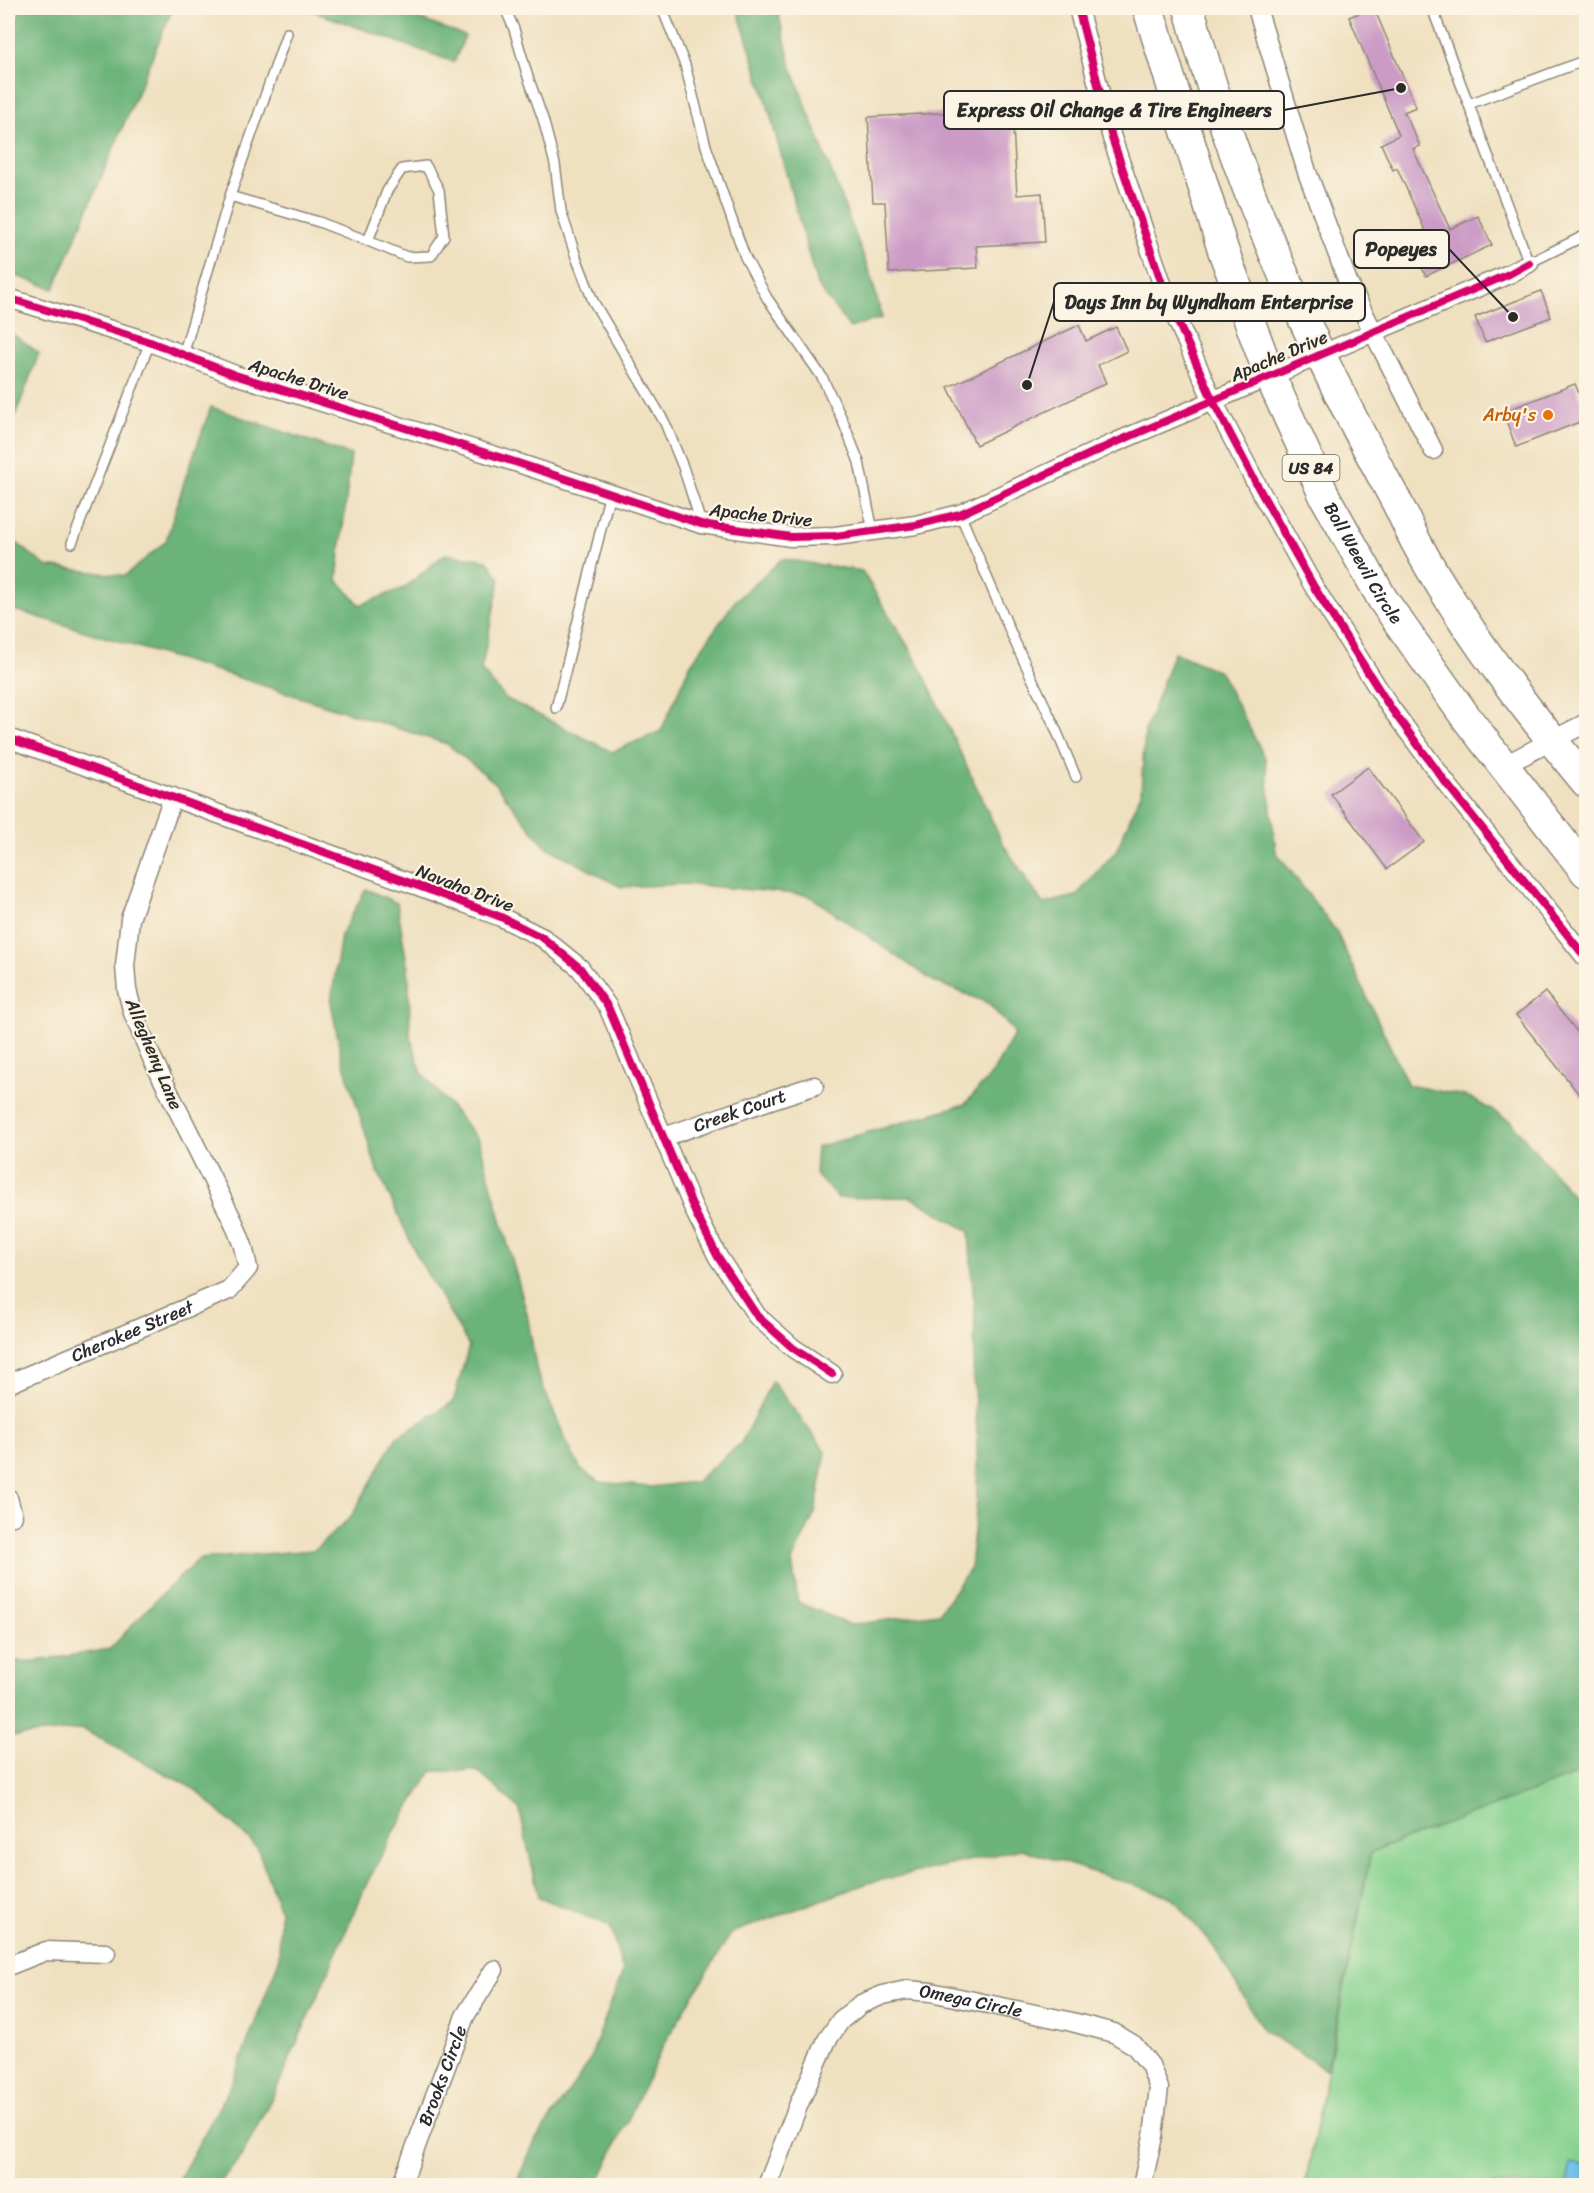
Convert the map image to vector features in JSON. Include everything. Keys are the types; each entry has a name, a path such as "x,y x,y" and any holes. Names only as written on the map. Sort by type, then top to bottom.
{"highway":[{"name":"Boll Weevil Circle","path":"1148,8 1223,250 1270,376 1324,496 1370,579 1465,716 1587,872"},
{"path":"1189,8 1237,162 1280,270 1319,355 1396,500 1416,543 1452,604 1492,663 1587,782"}],"street":[{"path":"1078,8 1112,138 1134,206 1166,295 1213,401 1314,587 1390,706 1446,783 1587,958"},
{"path":"1257,8 1307,172 1348,282 1433,450"},
{"name":"Apache Drive","path":"8,298 150,342 235,375 610,493 701,524 790,537 835,536 916,525 960,513 1112,444 1509,274 1529,263"},
{"path":"1503,766 1587,723"},
{"name":"Navaho Drive","path":"8,738 479,908 543,938 580,968 608,1007 696,1214 718,1257 757,1316 793,1348 831,1374"},
{"name":"Allegheny Lane","path":"172,797 130,919 125,966 127,990 133,1013 151,1056 234,1223 248,1268"},
{"name":"Creek Court","path":"664,1137 763,1101 814,1086"},
{"name":"Cherokee Street","path":"8,1384 229,1290 248,1268"},
{"path":"8,1498 13,1516"},
{"path":"8,1966 46,1951 106,1953"},
{"name":"Brooks Circle","path":"401,2186 465,2016 494,1970"},
{"name":"Omega Circle","path":"767,2186 827,2040 841,2020 861,2004 883,1995 907,1990 931,1992 1068,2021 1114,2033 1134,2045 1150,2065 1159,2088 1153,2136 1142,2186"}],"lane":[{"path":"505,8 543,119 555,164 561,211 576,256 594,301 665,423 683,467 701,524"},
{"path":"662,8 685,65 706,146 746,257 767,298 822,377 842,419 859,462 873,531"},
{"path":"1432,8 1529,263 1587,236"},
{"path":"183,355 230,196 287,33"},
{"path":"1469,104 1587,60"},
{"path":"230,196 319,222 407,257 431,256 444,237 439,190 426,166 402,169 387,191 368,241"},
{"path":"72,543 150,342"},
{"path":"556,708 610,493"},
{"path":"960,513 1076,777"}],"green space":[{"path":"22,8 173,8 54,289 8,273 8,39"},
{"path":"304,8 389,8 465,36 454,62"},
{"path":"737,8 777,8 791,66 871,276 882,318 850,328 817,285 765,96"},
{"path":"8,331 39,353 8,435"},
{"path":"211,407 351,455 337,580 360,605 404,588 445,554 487,560 500,579 481,670 505,698 612,752 661,731 690,665 735,601 782,559 862,571 920,666 1003,844 1043,904 1076,896 1116,851 1141,793 1145,731 1174,652 1220,672 1265,758 1276,852 1336,931 1408,1085 1469,1097 1510,1121 1586,1211 1586,1771 1371,1852 1327,2070 1263,2030 1214,1947 1172,1897 1021,1849 868,1883 731,1933 664,2044 597,2185 515,2185 535,2141 588,2064 623,1971 610,1926 539,1897 519,1808 477,1771 432,1771 394,1832 367,1883 277,2088 242,2155 218,2185 176,2185 231,2085 279,1960 280,1911 257,1847 196,1790 82,1729 8,1737 8,1661 38,1661 110,1649 199,1559 314,1550 351,1517 396,1438 453,1402 469,1346 417,1256 376,1167 341,1055 331,1002 341,935 366,889 397,903 409,976 410,1036 422,1073 479,1140 527,1314 537,1373 581,1470 600,1482 650,1487 695,1482 741,1443 772,1381 826,1452 815,1513 792,1561 798,1602 850,1625 939,1613 970,1568 977,1501 977,1433 973,1376 975,1319 969,1231 911,1197 838,1198 815,1174 817,1147 965,1104 991,1075 1015,1033 988,1003 933,981 808,895 685,884 621,887 545,846 493,781 447,744 221,672 8,608 8,536 46,566 125,576 166,541"},
{"path":"1586,1771 1586,2185 1305,2186 1371,1852"}],"water":[{"path":"1571,2164 1586,2167 1586,2185 1567,2185"}],"building":[{"path":"1374,8 1416,107 1404,112 1420,146 1413,149 1450,229 1478,216 1492,245 1426,276 1412,247 1429,239 1397,168 1393,170 1381,144 1399,135 1349,17"},
{"path":"1012,109 1017,195 1042,193 1045,242 976,246 978,268 889,273 885,202 873,202 868,117"},
{"path":"1541,291 1551,317 1485,342 1475,317"},
{"path":"1079,325 1086,341 1116,327 1127,351 1098,365 1106,383 976,445 948,387"},
{"path":"1575,384 1587,412 1587,419 1516,447 1503,412"},
{"path":"1368,767 1424,842 1387,869 1331,794"},
{"path":"1545,992 1587,1044 1587,1104 1516,1015"}],"cycle path":[{"path":"1078,8 1112,138 1166,295 1213,401 1257,485 1314,587 1390,707 1446,783 1586,958"},
{"path":"8,298 150,342 235,375 518,463 701,524 791,537 835,536 916,525 960,514 1112,444 1509,274 1529,263"},
{"path":"8,738 435,892 501,917 543,938 580,968 608,1007 696,1214 718,1257 757,1316 793,1348 832,1374"}],"place":[{"name":"Express Oil Change & Tire Engineers","path":"1401,88"},
{"name":"Popeyes","path":"1513,317"},
{"name":"Days Inn by Wyndham Enterprise","path":"1027,385"},
{"name":"Arby's","path":"1548,415"}]}
